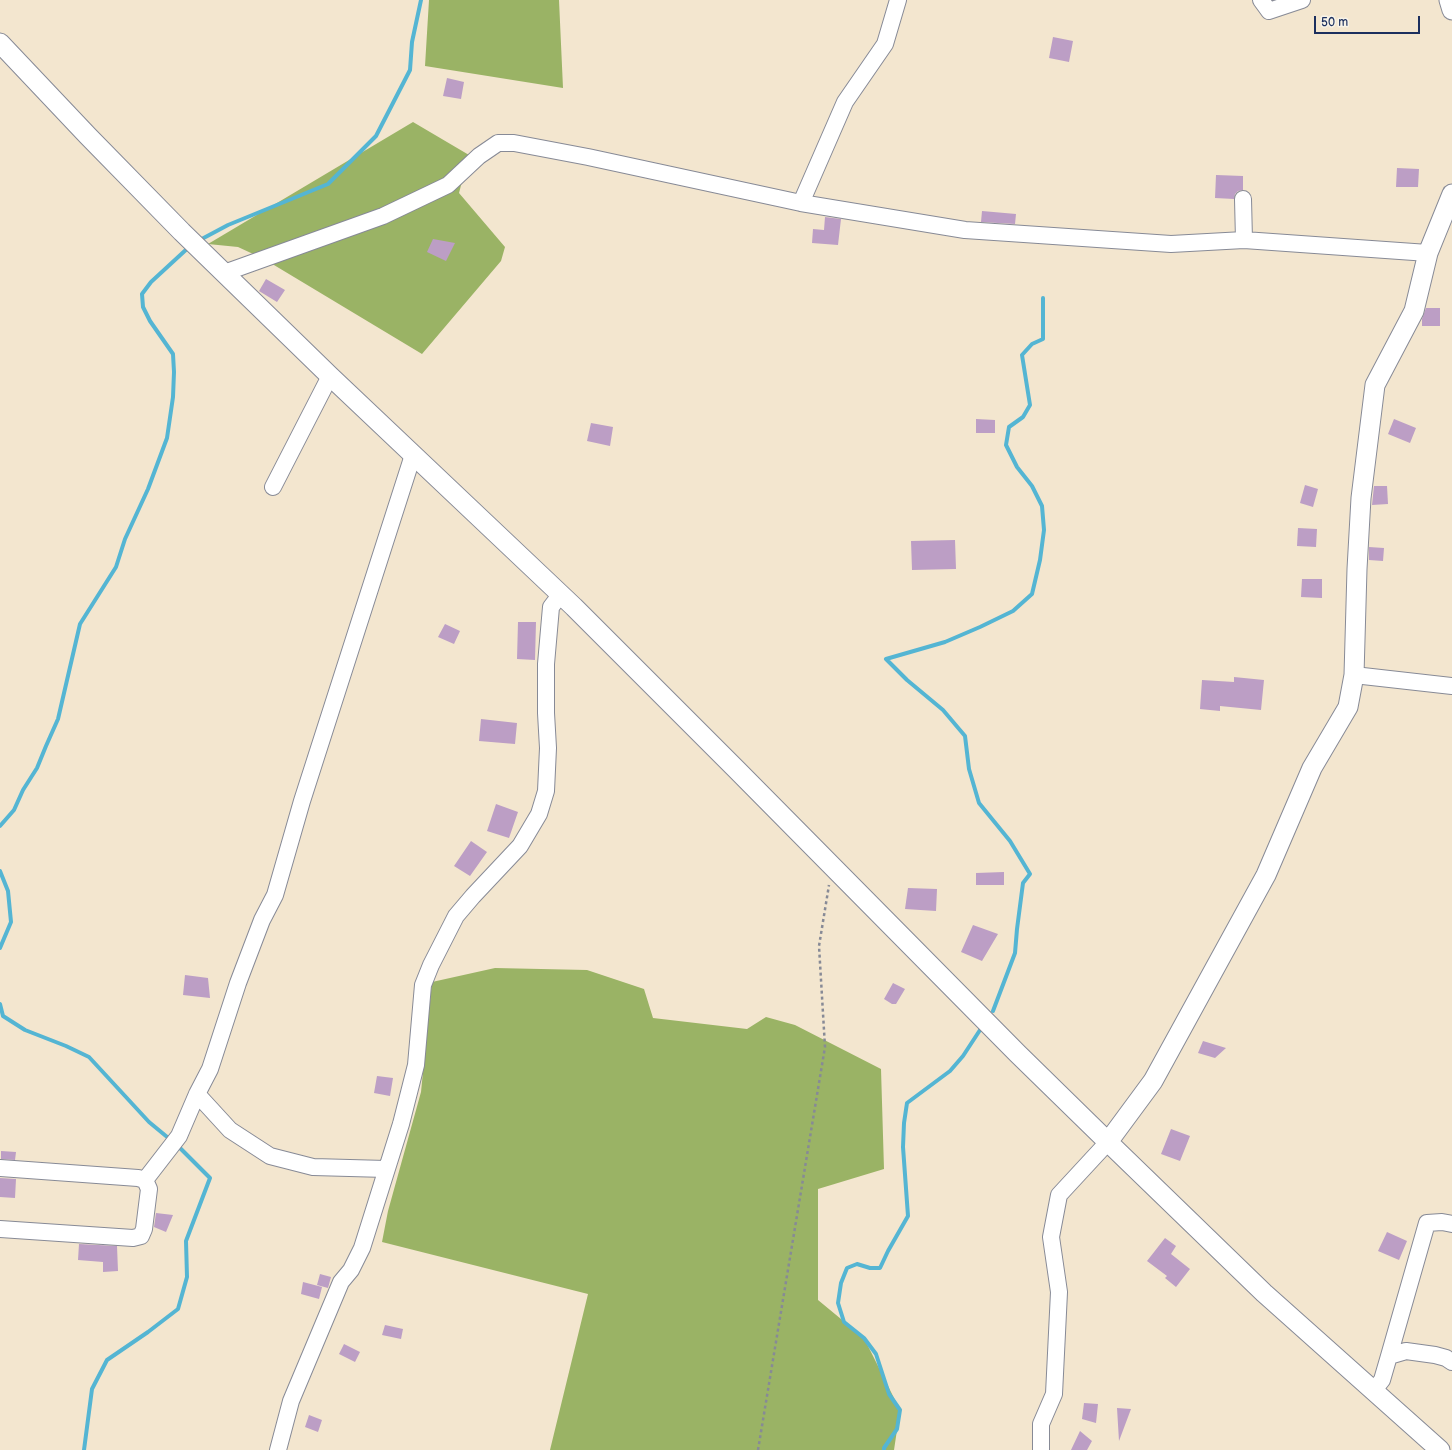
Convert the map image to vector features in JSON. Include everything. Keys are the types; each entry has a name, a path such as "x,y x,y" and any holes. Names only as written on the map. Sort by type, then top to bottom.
{"street":[{"path":"801,203 845,102 885,44 898,0"},
{"path":"1260,0 1269,11 1302,0"},
{"path":"1449,0 1452,10"},
{"path":"0,43 182,232 330,376 561,594 1018,1054 1108,1142 1264,1293 1440,1450"},
{"path":"224,273 383,216 448,185 479,156 498,143 514,143 588,157 801,203 965,230 1171,244 1244,240 1428,253"},
{"path":"1041,1450 1041,1424 1054,1394 1059,1292 1051,1237 1059,1195 1108,1142 1152,1081 1266,875 1312,768 1348,707 1354,675 1361,498 1375,385 1414,311 1428,253 1452,194"},
{"path":"1243,199 1244,240"},
{"path":"273,487 330,376"},
{"path":"145,1180 176,1141 210,1068 238,983 262,920 275,895 302,801 413,455"},
{"path":"278,1450 292,1401 341,1282 351,1270 362,1248 416,1066 423,985 431,965 456,916 520,846 539,814 546,792 548,748 546,664 551,607 561,594"},
{"path":"1354,675 1452,686"},
{"path":"197,1094 230,1130 270,1156 313,1167 386,1170"},
{"path":"0,1168 138,1178 145,1180"},
{"path":"0,1229 133,1238 141,1236 144,1229 149,1189 145,1180"},
{"path":"1374,1390 1382,1380 1427,1224 1442,1222 1452,1224"},
{"path":"1389,1356 1406,1351 1435,1355 1446,1358 1452,1362"}],"path":[{"path":"758,1450 824,1047 819,946 828,885 838,872"}],"green space":[{"path":"429,0 559,0 563,88 425,66"},
{"path":"413,122 469,155 459,193 505,247 501,261 422,354 264,259 238,247 208,244"},
{"path":"495,968 587,970 644,989 653,1018 747,1029 766,1017 795,1025 881,1069 884,1169 818,1189 818,1300 864,1338 900,1410 894,1450 550,1450 588,1294 382,1242 388,1211 421,1092 432,982"}],"building":[{"path":"1053,37 1073,41 1069,62 1049,58"},
{"path":"447,78 464,82 461,99 443,96"},
{"path":"1397,168 1419,169 1418,187 1396,187"},
{"path":"1216,175 1243,176 1243,190 1238,191 1235,194 1234,199 1215,198"},
{"path":"982,211 1016,214 1015,224 981,222"},
{"path":"825,217 841,219 838,245 812,243 813,229 824,230"},
{"path":"433,239 455,243 446,261 427,252"},
{"path":"266,279 285,290 277,302 259,291"},
{"path":"1426,308 1440,308 1440,326 1422,326 1422,319"},
{"path":"976,419 995,420 995,433 976,433"},
{"path":"1394,419 1416,428 1410,443 1388,434"},
{"path":"591,423 613,427 610,446 587,441"},
{"path":"1305,485 1318,489 1313,507 1300,503"},
{"path":"1374,486 1387,486 1388,504 1372,505"},
{"path":"1298,528 1317,529 1316,547 1297,546"},
{"path":"955,540 956,569 912,570 911,541"},
{"path":"1369,547 1384,548 1383,561 1369,560"},
{"path":"1302,579 1322,579 1322,598 1301,597"},
{"path":"518,622 536,622 535,660 517,659"},
{"path":"445,624 460,631 454,644 438,637"},
{"path":"1234,677 1264,680 1261,710 1220,706 1220,711 1200,709 1202,680 1234,682"},
{"path":"481,719 517,723 515,744 479,741"},
{"path":"496,804 518,812 509,838 487,831"},
{"path":"471,841 487,852 470,876 454,866"},
{"path":"1004,872 1004,885 976,885 976,873"},
{"path":"908,888 937,889 936,911 905,909"},
{"path":"973,925 998,934 982,961 961,952"},
{"path":"185,975 208,978 210,998 183,995"},
{"path":"893,983 905,989 896,1004 892,1004 884,999"},
{"path":"1203,1041 1226,1048 1215,1058 1198,1053"},
{"path":"377,1076 393,1078 390,1096 374,1093"},
{"path":"1171,1129 1190,1136 1180,1161 1161,1154"},
{"path":"1,1151 16,1152 15,1160 1,1159"},
{"path":"0,1178 16,1179 15,1198 0,1197"},
{"path":"156,1213 173,1215 166,1232 154,1227"},
{"path":"1387,1232 1407,1241 1399,1260 1378,1251"},
{"path":"1165,1238 1176,1246 1171,1254 1190,1269 1176,1287 1165,1278 1167,1276 1147,1261"},
{"path":"79,1244 117,1246 118,1271 103,1272 103,1262 78,1260"},
{"path":"320,1274 331,1277 328,1288 317,1285"},
{"path":"303,1282 322,1287 319,1299 301,1294"},
{"path":"385,1325 403,1329 401,1339 382,1335"},
{"path":"344,1344 360,1352 355,1362 339,1354"},
{"path":"1084,1403 1098,1404 1096,1423 1082,1419"},
{"path":"1117,1408 1131,1409 1119,1441"},
{"path":"309,1415 322,1420 318,1432 305,1427"},
{"path":"1080,1431 1092,1441 1087,1450 1071,1450"}],"waterway":[{"path":"198,241 228,225 328,184 376,136 410,70 412,42 421,0"},
{"path":"0,826 14,810 23,790 37,768 58,719 80,624 116,567 125,539 148,489 167,438 173,397 173,354 150,321 143,307 142,294 151,282 189,247"},
{"path":"993,1011 1015,953 1023,883 1030,874 1010,841 979,803 969,769 965,736 943,710 907,680 886,659 945,642 980,627 1013,611 1032,594 1040,560 1044,530 1042,506 1032,486 1017,467 1006,445 1009,427 1023,417 1030,405 1022,355 1032,344 1043,339 1043,298"},
{"path":"0,871 8,891 11,922 0,948"},
{"path":"0,1004 3,1016 25,1030 89,1057 149,1122 172,1141"},
{"path":"884,1450 897,1429 900,1410 889,1394 876,1354 864,1338 844,1322 838,1303 841,1283 847,1268 857,1264 870,1268 880,1268 908,1216 903,1147 907,1103 950,1071 963,1056 980,1030"},
{"path":"84,1450 92,1389 107,1360 178,1309 187,1277 186,1241 210,1178 177,1145"}]}
